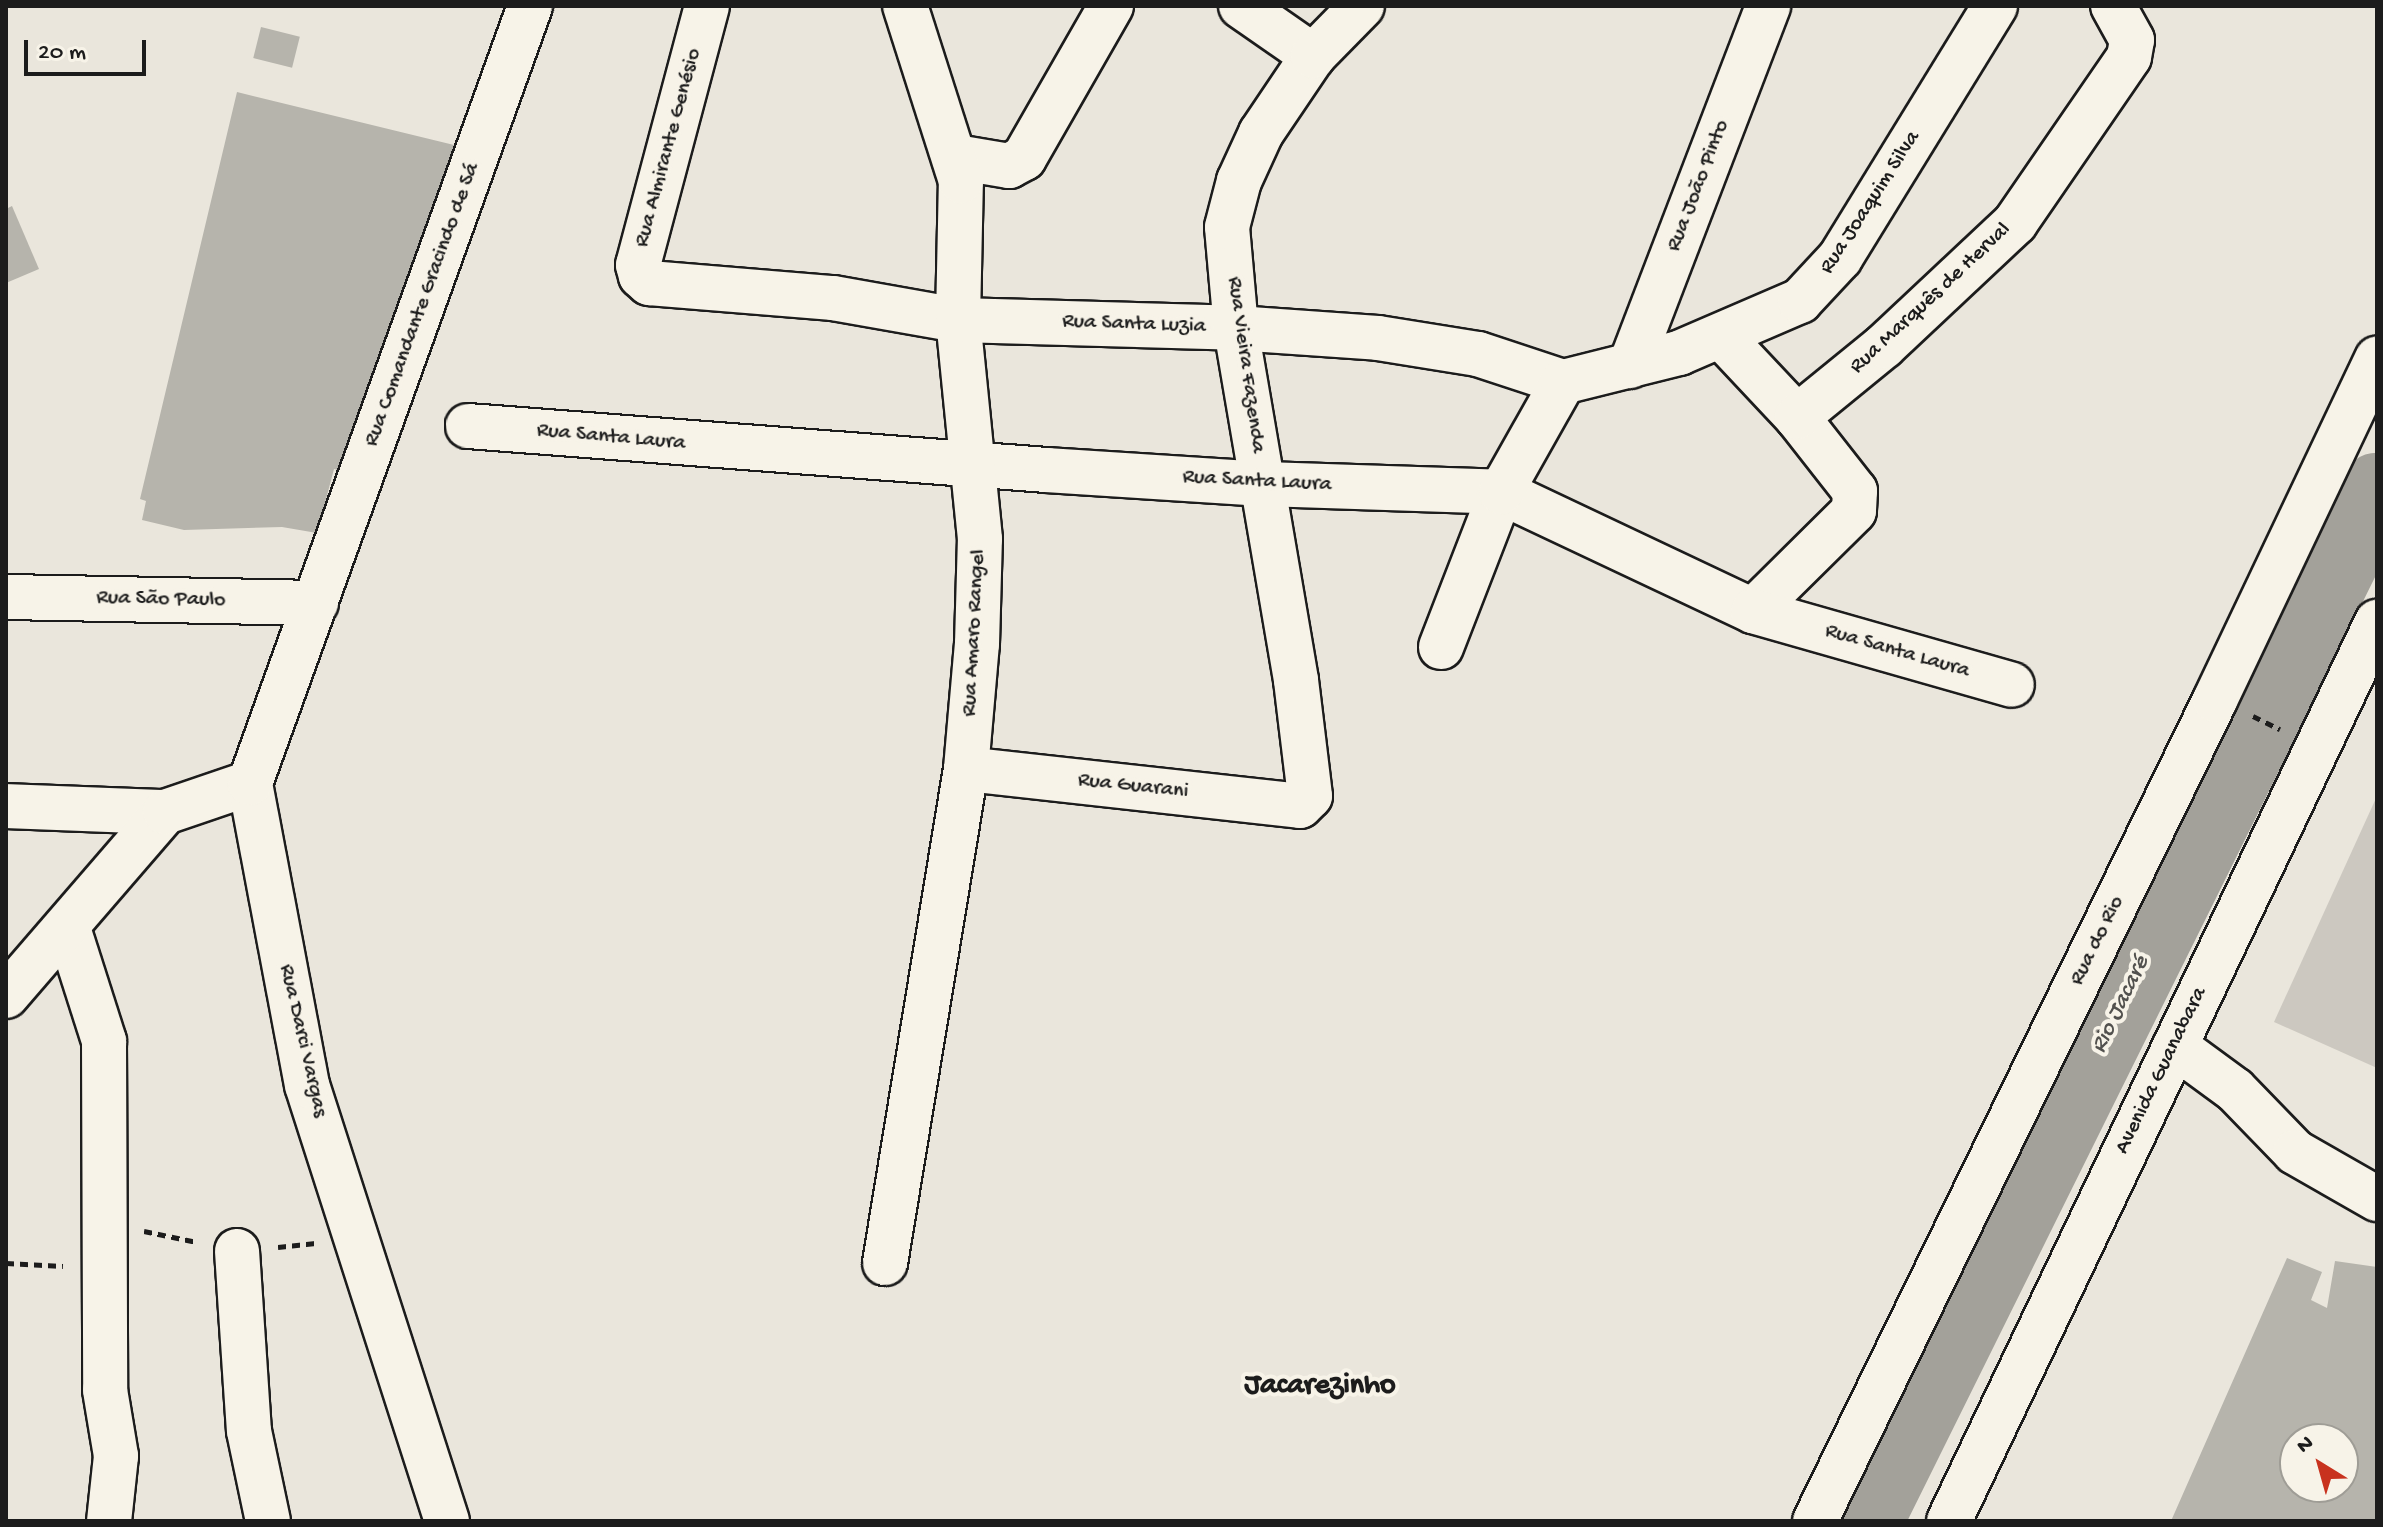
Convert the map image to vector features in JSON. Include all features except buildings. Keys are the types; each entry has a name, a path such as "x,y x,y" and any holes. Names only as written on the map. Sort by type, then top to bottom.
{"street":[{"name":"Rua Comandante Gracindo de Sá","path":"316,603 530,6"},
{"name":"Rua Almirante Genésio","path":"701,287 649,283 638,265 707,6"},
{"name":"Rua Amaro Rangel","path":"885,1263 966,769 978,629 980,539 958,320 961,181 956,157 905,6"},
{"path":"956,157 1009,166 1024,158 1111,6"},
{"path":"1241,6 1313,56"},
{"name":"Rua Vieira Fazenda","path":"1300,806 1310,796 1296,680 1236,328 1227,227 1239,181 1261,133 1313,56 1362,6"},
{"name":"Rua João Pinto","path":"1630,366 1768,6"},
{"name":"Rua Joaquim Silva","path":"1563,382 1679,353 1800,301 1840,258 1995,6"},
{"name":"Rua Marquês de Herval","path":"1797,417 1884,346 2015,223 2129,57 2132,40 2113,6"},
{"name":"Rua Santa Luzia","path":"701,287 833,298 958,320 1236,328 1378,338 1463,352 1563,382"},
{"path":"1721,336 1797,417 1855,491 1854,511 1753,611"},
{"name":"Rua do Rio","path":"1815,1521 2215,700 2377,359"},
{"path":"1441,647 1501,492 1563,382"},
{"name":"Rua Santa Laura","path":"468,426 1264,484 1501,492 1753,611 2012,685"},
{"name":"Rua São Paulo","path":"6,597 316,603"},
{"path":"6,806 165,812 250,783 316,603"},
{"name":"Avenida Guanabara","path":"1949,1521 2377,622"},
{"name":"Rua Guarani","path":"966,769 1300,806"},
{"name":"Rua Darci Vargas","path":"250,783 307,1085 447,1521"},
{"path":"6,996 68,928 165,812"},
{"path":"68,928 104,1041 105,1390 116,1456 109,1521"},
{"path":"2175,1046 2235,1090 2295,1152 2377,1199"},
{"path":"237,1251 249,1431 268,1521"}],"path":[{"path":"2215,700 2318,745"},
{"path":"6,1263 104,1268"}],"shaded area":[{"path":"2377,796 2377,1068 2274,1022"}],"waterway":[{"name":"Rio Jacaré","path":"1866,1521 2377,490"}],"district":[{"name":"Jacarezinho","path":"1320,1387"}]}
